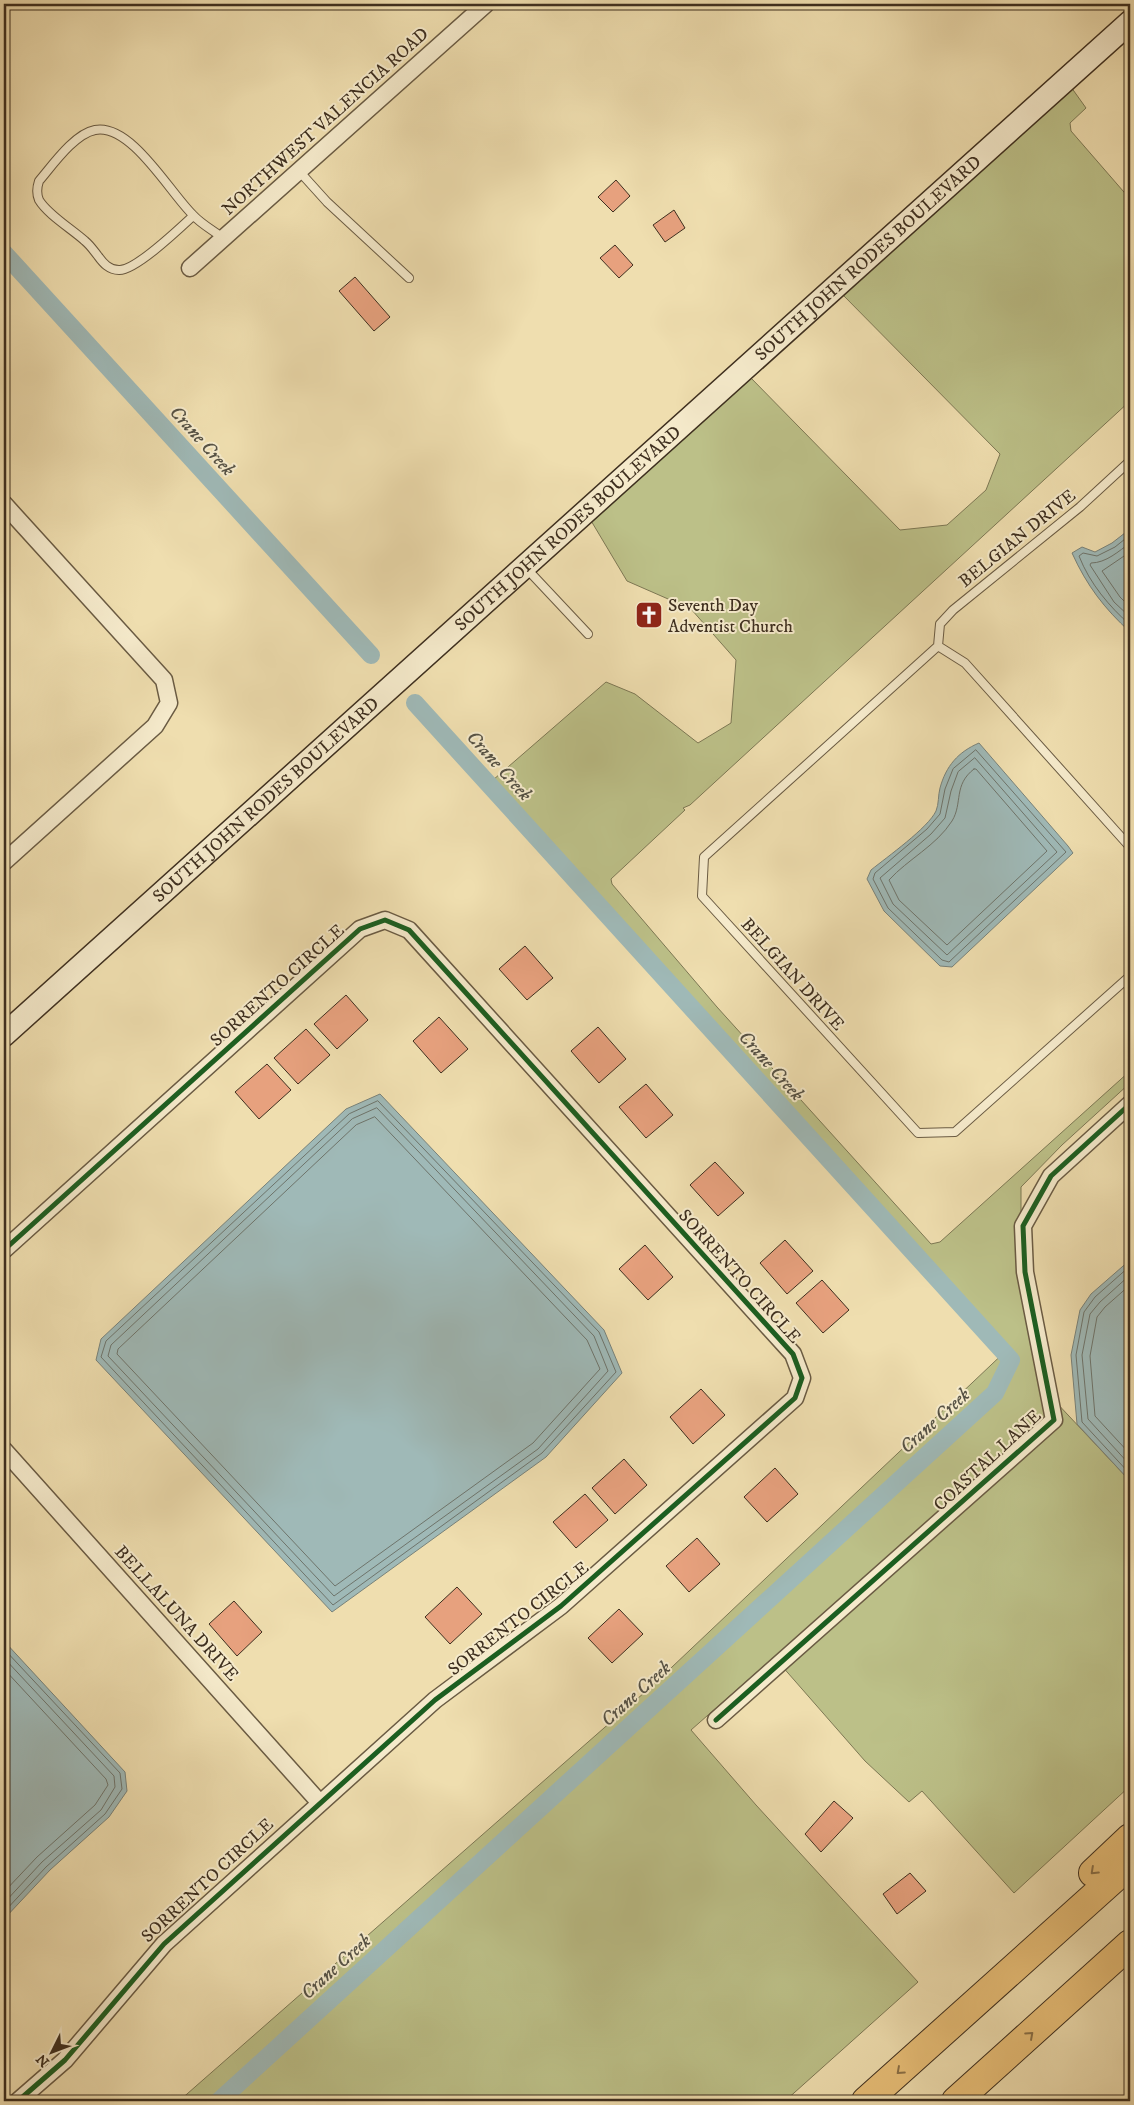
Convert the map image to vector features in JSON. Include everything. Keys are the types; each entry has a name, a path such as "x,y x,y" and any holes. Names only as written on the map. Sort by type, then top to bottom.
{"highway":[{"path":"934,2040 983,1973 1130,1838"},
{"path":"866,2101 1130,1864"},
{"path":"956,2101 1130,1944"},
{"path":"1092,1979 1130,1950"}],"main road":[{"name":"SOUTH JOHN RODES BOULEVARD","path":"4,1035 1130,22"}],"street":[{"name":"NORTHWEST VALENCIA ROAD","path":"190,268 486,4"},
{"path":"4,504 164,680 169,703 155,726 4,862"},
{"name":"SORRENTO CIRCLE","path":"4,1250 360,929 385,920 409,930 793,1354 802,1378 795,1398 562,1606 435,1700 164,1944 65,2060 18,2101"},
{"name":"COASTAL LANE","path":"716,1720 1007,1464 1054,1420 1025,1272 1024,1226 1051,1176 1130,1104"},
{"name":"BELLALUNA DRIVE","path":"4,1450 320,1803"}],"lane":[{"path":"193,216 157,248 130,268 120,271 106,266 87,242 56,217 39,199 36,188 39,181 78,137 94,130 108,130 126,139 193,216 223,238"},
{"path":"298,171 327,202 409,278"},
{"name":"BELGIAN DRIVE","path":"1130,461 1080,507 952,610 940,624 938,646 704,857 702,896 918,1133 955,1132 1130,976"},
{"path":"524,566 588,634"},
{"path":"938,646 965,663 1130,847"}],"green space":[{"path":"1071,87 1086,108 1070,123 1071,131 1130,199 1130,401 690,805 683,808 685,810 611,879 612,884 717,1007 931,1244 940,1242 1130,1071 1130,1083 1062,1145 1021,1187 1021,1275 1053,1399 1130,1481 1130,1786 1014,1893 922,1791 909,1802 865,1761 774,1657 691,1730 756,1805 918,1982 785,2101 179,2101 653,1685 1010,1347 901,1241 493,780 606,682 635,694 698,743 731,723 736,660 691,609 627,581 590,519 749,376 900,530 947,525 986,490 1000,454 842,294"}],"water":[{"path":"1130,529 1130,632 1097,596 1072,553 1082,547 1095,552 1112,543"},
{"path":"979,743 1073,853 952,967 940,966 884,911 867,879 871,870 916,834 932,818 937,808 939,791 949,766 959,755"},
{"path":"380,1094 604,1330 622,1373 546,1457 332,1612 96,1360 101,1339 346,1109"},
{"path":"1130,1260 1130,1481 1077,1424 1071,1355 1080,1310 1091,1294"},
{"path":"4,1641 125,1772 127,1791 109,1817 50,1870 4,1919"}],"building":[{"path":"616,180 630,196 613,212 598,197"},
{"path":"674,210 685,228 665,242 653,225"},
{"path":"615,245 633,265 619,278 600,258"},
{"path":"355,277 390,317 374,331 339,291"},
{"path":"525,946 553,978 527,1000 499,969"},
{"path":"346,995 368,1020 337,1049 314,1024"},
{"path":"439,1017 468,1049 441,1073 413,1041"},
{"path":"598,1027 626,1059 599,1083 571,1051"},
{"path":"306,1029 330,1055 298,1084 274,1058"},
{"path":"267,1064 291,1090 259,1119 235,1092"},
{"path":"646,1084 673,1115 646,1138 619,1107"},
{"path":"715,1162 744,1193 718,1216 690,1185"},
{"path":"785,1240 813,1271 787,1294 760,1263"},
{"path":"645,1245 673,1277 648,1300 619,1269"},
{"path":"822,1280 849,1310 823,1333 796,1303"},
{"path":"701,1389 725,1415 693,1444 670,1417"},
{"path":"624,1459 647,1485 615,1514 592,1488"},
{"path":"775,1468 798,1494 767,1522 744,1497"},
{"path":"585,1494 608,1520 576,1548 553,1522"},
{"path":"697,1538 720,1564 689,1592 666,1566"},
{"path":"457,1587 482,1614 450,1644 425,1617"},
{"path":"234,1601 262,1632 237,1656 209,1624"},
{"path":"619,1609 643,1634 612,1663 588,1638"},
{"path":"834,1801 853,1818 821,1852 805,1834"},
{"path":"910,1873 926,1891 897,1914 883,1894"}],"waterway":[{"name":"Crane Creek","path":"4,253 371,655"},
{"name":"Crane Creek","path":"219,2101 995,1393 1011,1360 415,703"}],"cycle path":[{"path":"4,1250 360,929 385,920 409,930 793,1354 802,1378 795,1398 561,1606 435,1700 164,1944 65,2060 18,2101"},
{"path":"716,1720 1054,1420 1025,1272 1023,1226 1051,1176 1130,1104"}],"place":[{"name":"Seventh Day Adventist Church","path":"649,615"}]}
